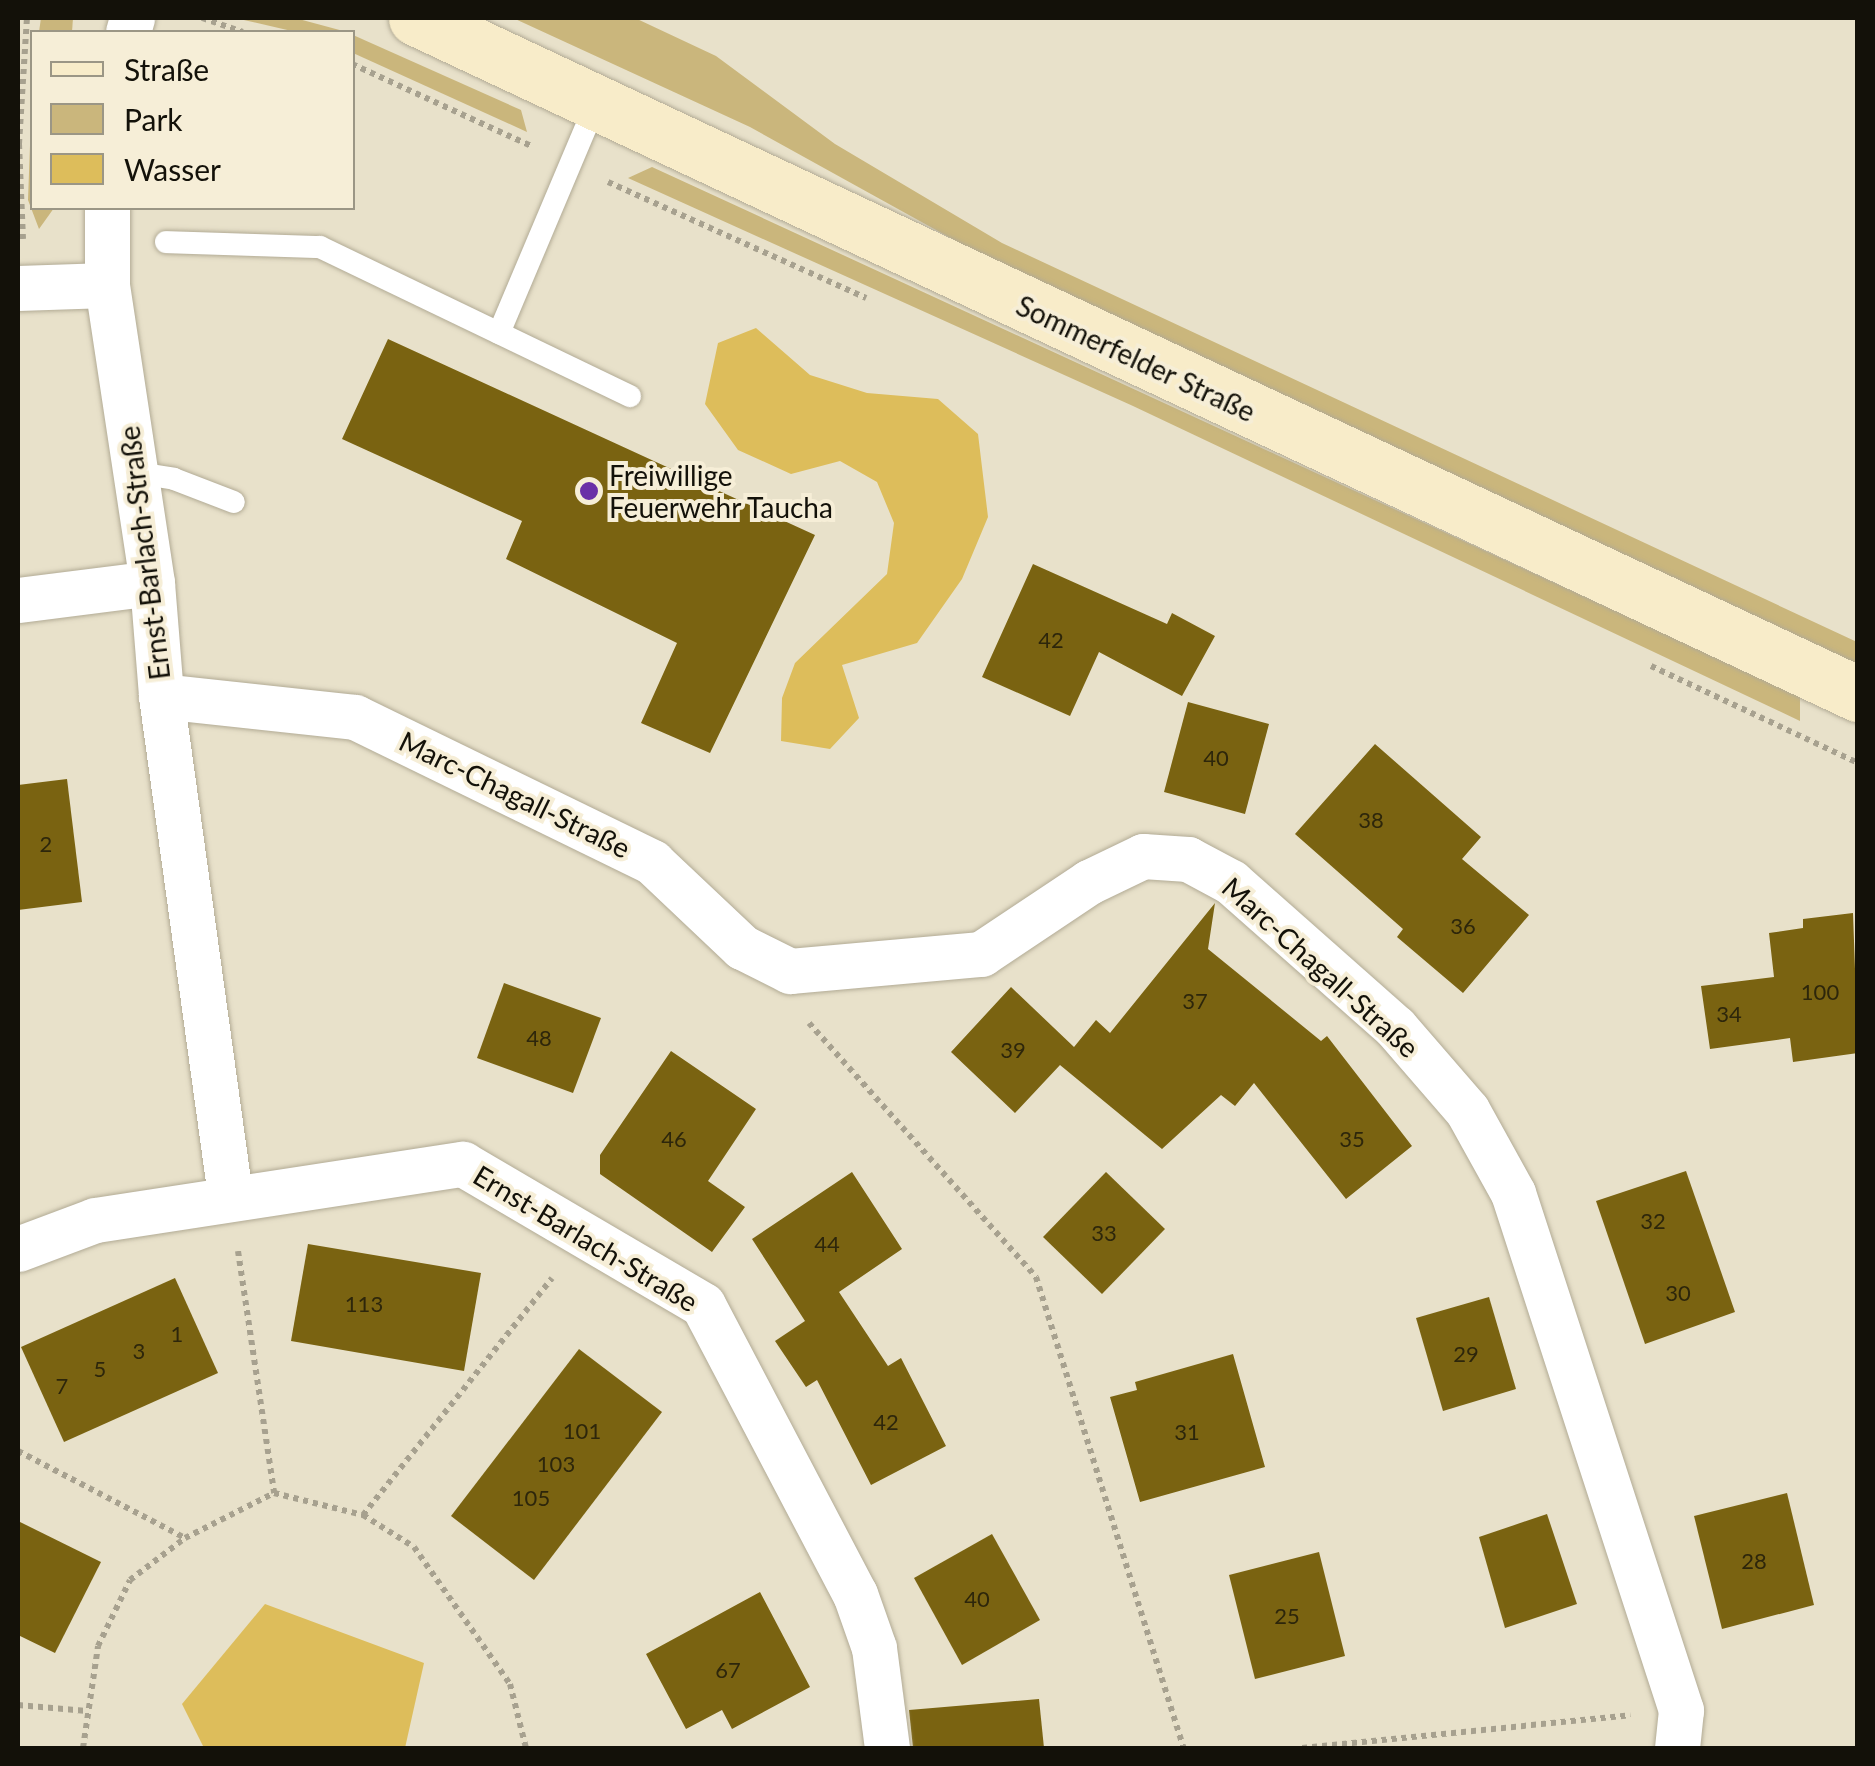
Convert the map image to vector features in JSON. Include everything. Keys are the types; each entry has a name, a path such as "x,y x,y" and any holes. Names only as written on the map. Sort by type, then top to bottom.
{"main road":[{"name":"Sommerfelder Straße","path":"416,18 598,100 1858,694"}],"street":[{"name":"Ernst-Barlach-Straße","path":"107,210 106,285 138,473 161,696 230,1195"},
{"path":"25,289 106,285"},
{"path":"18,600 152,582"},
{"name":"Marc-Chagall-Straße","path":"161,696 355,716 652,862 742,947 790,972 980,954 1089,882 1143,856 1188,859 1231,882 1395,1027 1467,1110 1504,1176 1679,1729"},
{"name":"Ernst-Barlach-Straße","path":"18,1249 95,1220 230,1195 464,1164 703,1305 855,1594 874,1648 887,1748"}],"lane":[{"path":"499,333 598,100"},
{"path":"166,242 320,246 630,396"},
{"path":"138,473 174,479 234,502"}],"path":[{"path":"25,289 18,217 27,18"},
{"path":"202,18 236,30"},
{"path":"355,65 872,300"},
{"path":"1636,658 1858,764"},
{"path":"806,1019 1036,1277 1184,1748"},
{"path":"230,1195 274,1493"},
{"path":"363,1516 585,1236"},
{"path":"18,1451 185,1538"},
{"path":"83,1748 98,1646 130,1580 185,1538 274,1493 363,1516 414,1547 458,1602 510,1684 526,1748"},
{"path":"18,1706 87,1711"},
{"path":"1302,1748 1679,1729"}],"green space":[{"path":"41,18 73,18 72,30 39,30"},
{"path":"235,18 295,18 340,30 287,30"},
{"path":"513,18 635,18 716,56 835,144 1002,243 1857,642 1857,665 992,261 750,127"},
{"path":"355,36 521,110 527,132 355,54"},
{"path":"652,167 1800,696 1800,721 1133,406 628,178"},
{"path":"32,210 53,210 39,229"}],"water":[{"path":"756,328 810,375 867,393 938,399 978,434 988,517 962,579 917,643 842,665 859,718 830,749 781,741 782,698 795,663 887,574 894,523 877,482 840,461 791,474 738,450 705,404 718,343"},
{"path":"265,1604 424,1663 405,1748 204,1748 182,1704"}],"building":[{"name":"Freiwillige Feuerwehr Taucha","path":"388,339 815,535 710,753 641,723 677,643 506,559 522,521 342,439"},
{"path":"1033,564 1167,624 1172,613 1215,636 1182,696 1099,652 1070,716 982,677"},
{"path":"1188,702 1269,724 1245,814 1164,792"},
{"path":"1375,744 1481,837 1462,859 1529,915 1463,993 1397,937 1403,929 1295,834"},
{"path":"67,779 82,902 18,910 18,785"},
{"path":"1215,903 1208,949 1321,1041 1327,1036 1412,1146 1346,1199 1254,1083 1235,1106 1221,1095 1162,1149 1060,1065 1015,1113 951,1052 1011,987 1074,1047 1096,1020 1110,1033"},
{"path":"1853,913 1858,1053 1793,1062 1790,1038 1710,1049 1701,986 1774,977 1769,933 1803,928 1803,919"},
{"path":"504,983 601,1018 573,1093 477,1058"},
{"path":"671,1051 756,1109 708,1181 745,1207 712,1252 600,1174 600,1155"},
{"path":"1686,1171 1735,1312 1645,1344 1596,1201"},
{"path":"852,1172 902,1249 839,1292 888,1366 901,1358 946,1446 871,1485 817,1380 806,1387 775,1341 805,1321 752,1239"},
{"path":"1106,1172 1165,1229 1102,1294 1043,1237"},
{"path":"308,1244 481,1273 464,1371 291,1341"},
{"path":"175,1278 218,1373 64,1442 21,1347"},
{"path":"1489,1297 1516,1389 1443,1411 1416,1318"},
{"path":"579,1349 662,1412 534,1580 451,1516"},
{"path":"1233,1354 1265,1467 1140,1502 1110,1397 1137,1390 1135,1382"},
{"path":"1787,1493 1814,1605 1722,1629 1694,1516"},
{"path":"1547,1514 1577,1604 1505,1628 1479,1537"},
{"path":"18,1521 101,1562 55,1653 18,1635"},
{"path":"992,1534 1040,1620 962,1665 914,1578"},
{"path":"1319,1552 1345,1656 1255,1679 1229,1575"},
{"path":"760,1592 810,1687 732,1729 722,1710 686,1729 646,1654"},
{"path":"1039,1699 1044,1748 913,1748 909,1710"}],"place":[{"name":"Freiwillige Feuerwehr Taucha","path":"589,491"}]}
